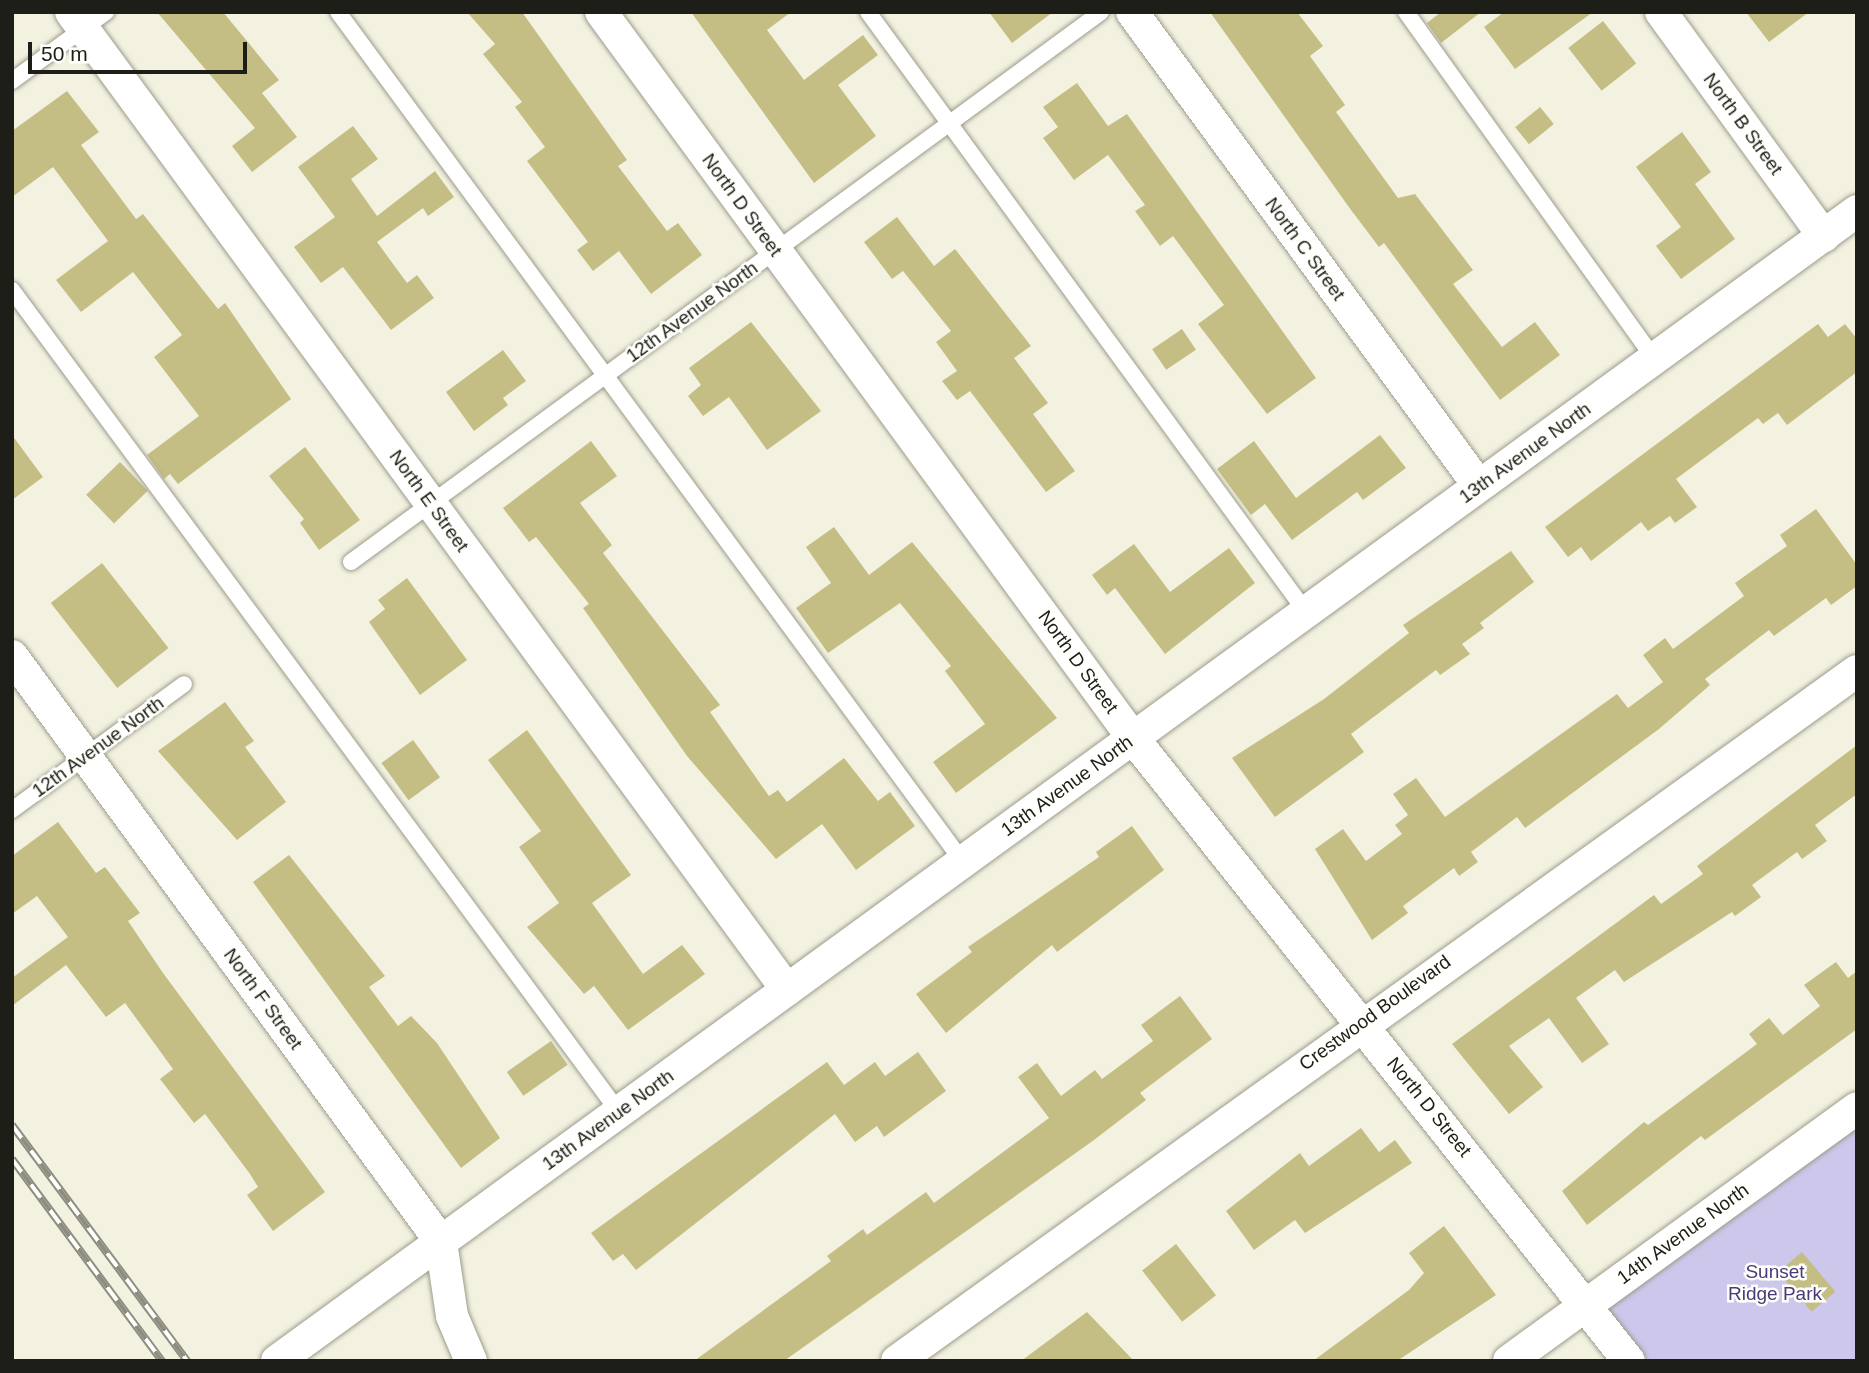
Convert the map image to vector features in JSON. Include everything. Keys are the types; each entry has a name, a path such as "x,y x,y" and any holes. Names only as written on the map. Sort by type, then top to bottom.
{"street":[{"name":"North D Street","path":"601,12 1133,738 1629,1361"},
{"name":"North C Street","path":"1132,12 1479,486"},
{"name":"North B Street","path":"1661,12 1824,236"},
{"name":"North E Street","path":"86,18 430,503 787,990"},
{"name":"13th Avenue North","path":"277,1361 1857,211"},
{"name":"North F Street","path":"12,656 441,1242 452,1316 471,1361"},
{"name":"Crestwood Boulevard","path":"897,1361 1360,1022 1857,671"},
{"name":"14th Avenue North","path":"1509,1361 1857,1108"}],"lane":[{"path":"338,12 963,862"},
{"path":"868,12 1306,612"},
{"name":"12th Avenue North","path":"351,562 1101,12"},
{"path":"1406,12 1654,359"},
{"path":"12,81 86,18"},
{"path":"12,290 619,1112"},
{"name":"12th Avenue North","path":"12,810 184,684"}],"green space":[{"name":"Sunset Ridge Park","path":"1857,1128 1857,1361 1648,1361 1606,1308"}],"building":[{"path":"157,12 223,12 279,80 262,93 297,137 252,172 232,146 255,128"},
{"path":"467,12 522,12 627,160 618,166 667,231 678,223 702,255 651,294 619,251 593,271 577,250 588,242 527,161 545,147 515,107 522,102 483,54 495,44"},
{"path":"691,12 791,12 767,30 804,80 863,35 878,55 838,85 876,136 814,183"},
{"path":"989,12 1053,12 1012,43"},
{"path":"1210,12 1297,12 1323,46 1310,56 1345,105 1336,112 1398,198 1415,194 1473,270 1453,284 1502,347 1535,322 1560,355 1500,400 1384,243 1379,247 1351,210"},
{"path":"1441,12 1481,12 1441,43 1427,23"},
{"path":"1504,12 1593,12 1515,69 1484,27"},
{"path":"1746,12 1809,12 1769,42"},
{"path":"1603,21 1636,64 1602,91 1568,48"},
{"path":"1077,83 1108,126 1127,114 1316,378 1267,414 1198,324 1224,305 1173,236 1160,246 1135,211 1145,205 1108,155 1074,180 1043,138 1058,127 1043,107"},
{"path":"67,91 99,132 81,145 136,219 143,214 218,309 225,303 291,399 178,484 170,474 164,479 147,455 199,416 154,357 182,335 133,272 81,312 56,280 108,241 53,167 12,197 12,131"},
{"path":"1540,107 1554,124 1529,144 1515,127"},
{"path":"353,126 378,159 351,179 377,216 435,171 454,197 428,216 423,208 377,242 407,283 417,275 434,298 391,330 343,267 321,283 294,247 335,217 298,167"},
{"path":"1682,132 1711,172 1695,184 1735,239 1681,279 1656,246 1681,227 1636,167"},
{"path":"897,217 934,266 955,249 1031,346 1014,358 1048,403 1033,414 1075,471 1046,492 970,391 957,400 942,381 957,371 936,342 951,331 903,271 892,279 864,242"},
{"path":"751,322 821,411 767,450 729,397 703,416 688,396 701,385 689,368"},
{"path":"1818,324 1828,337 1845,324 1857,339 1857,372 1787,425 1778,413 1763,424 1758,418 1676,479 1697,507 1675,523 1670,516 1648,531 1641,522 1591,561 1581,547 1568,557 1545,527"},
{"path":"1182,329 1196,350 1166,370 1152,349"},
{"path":"503,350 526,381 503,398 508,405 474,431 446,392"},
{"path":"12,435 43,477 12,500"},
{"path":"1380,435 1406,468 1363,500 1357,492 1292,540 1265,504 1251,515 1217,469 1254,441 1296,498"},
{"path":"591,441 617,476 580,503 612,545 603,553 720,705 710,712 769,796 778,790 787,802 844,758 878,801 890,792 915,826 856,870 822,824 776,859 687,756 583,608 589,604 536,537 529,542 503,508"},
{"path":"305,447 360,520 319,550 300,523 304,519 269,476"},
{"path":"120,462 148,491 114,523 86,495"},
{"path":"1816,509 1857,565 1857,586 1831,605 1826,598 1774,636 1769,630 1705,679 1710,685 1659,729 1525,828 1517,817 1471,852 1478,862 1459,876 1454,868 1403,906 1408,913 1372,940 1315,849 1343,829 1366,861 1402,834 1395,825 1408,815 1393,794 1416,778 1445,817 1617,694 1628,708 1663,682 1643,655 1665,638 1673,649 1744,596 1735,583 1787,546 1780,535"},
{"path":"834,527 869,575 912,542 1057,718 956,793 933,762 985,724 945,671 951,666 900,603 828,653 796,608 831,583 806,547"},
{"path":"1134,544 1170,592 1229,548 1255,583 1165,654 1115,588 1107,595 1092,575"},
{"path":"1511,551 1534,582 1480,623 1484,628 1462,644 1470,654 1440,675 1436,670 1351,734 1364,752 1275,817 1232,758 1324,699 1409,633 1403,625"},
{"path":"102,563 168,648 117,688 51,603"},
{"path":"407,578 467,660 420,695 369,622 385,609 378,600"},
{"path":"225,702 254,741 245,747 286,802 237,840 158,751"},
{"path":"527,730 631,875 592,903 643,974 682,945 705,974 628,1030 594,986 584,994 527,927 559,903 519,847 541,831 488,760"},
{"path":"413,740 440,777 408,800 381,763"},
{"path":"1857,745 1857,794 1815,825 1827,841 1802,859 1797,852 1752,885 1761,897 1735,916 1732,912 1624,982 1615,970 1576,998 1609,1044 1582,1063 1549,1018 1509,1046 1543,1087 1509,1114 1452,1044 1654,895 1661,904 1703,874 1697,866"},
{"path":"58,822 96,873 105,867 140,913 128,921 163,973 325,1192 273,1231 247,1195 258,1187 250,1174 205,1114 194,1123 160,1079 173,1069 125,1003 106,1017 66,965 12,1006 12,978 68,937 37,896 12,914 12,856"},
{"path":"1132,826 1164,870 1057,952 1052,945 946,1033 916,994 972,952 968,947 1099,857 1096,852"},
{"path":"289,855 385,976 369,987 398,1026 411,1016 437,1043 500,1138 461,1168 253,882"},
{"path":"1836,962 1848,978 1857,971 1857,1029 1705,1140 1701,1136 1587,1225 1562,1191 1644,1122 1648,1125 1757,1044 1749,1034 1769,1018 1783,1035 1820,1006 1804,985"},
{"path":"1180,996 1212,1039 1140,1093 1146,1100 1094,1140 784,1361 694,1361 831,1261 827,1256 863,1229 867,1235 926,1192 934,1203 1049,1118 1018,1077 1037,1063 1061,1096 1095,1070 1102,1079 1153,1041 1141,1025"},
{"path":"551,1041 568,1065 523,1096 507,1072"},
{"path":"918,1052 946,1091 884,1137 877,1126 855,1142 835,1114 636,1270 623,1254 613,1261 591,1233 827,1062 844,1085 875,1062 885,1076"},
{"path":"1361,1128 1379,1152 1395,1140 1412,1163 1305,1233 1295,1220 1254,1250 1226,1211 1300,1153 1309,1166"},
{"path":"1444,1226 1496,1295 1397,1361 1313,1361 1409,1290 1424,1273 1409,1253"},
{"path":"1176,1244 1216,1295 1182,1322 1142,1270"},
{"path":"1802,1252 1835,1292 1812,1312 1778,1272"},
{"path":"1087,1312 1134,1361 1021,1361"}],"railway":[{"path":"12,1125 187,1361"},
{"path":"12,1159 162,1361"}]}
